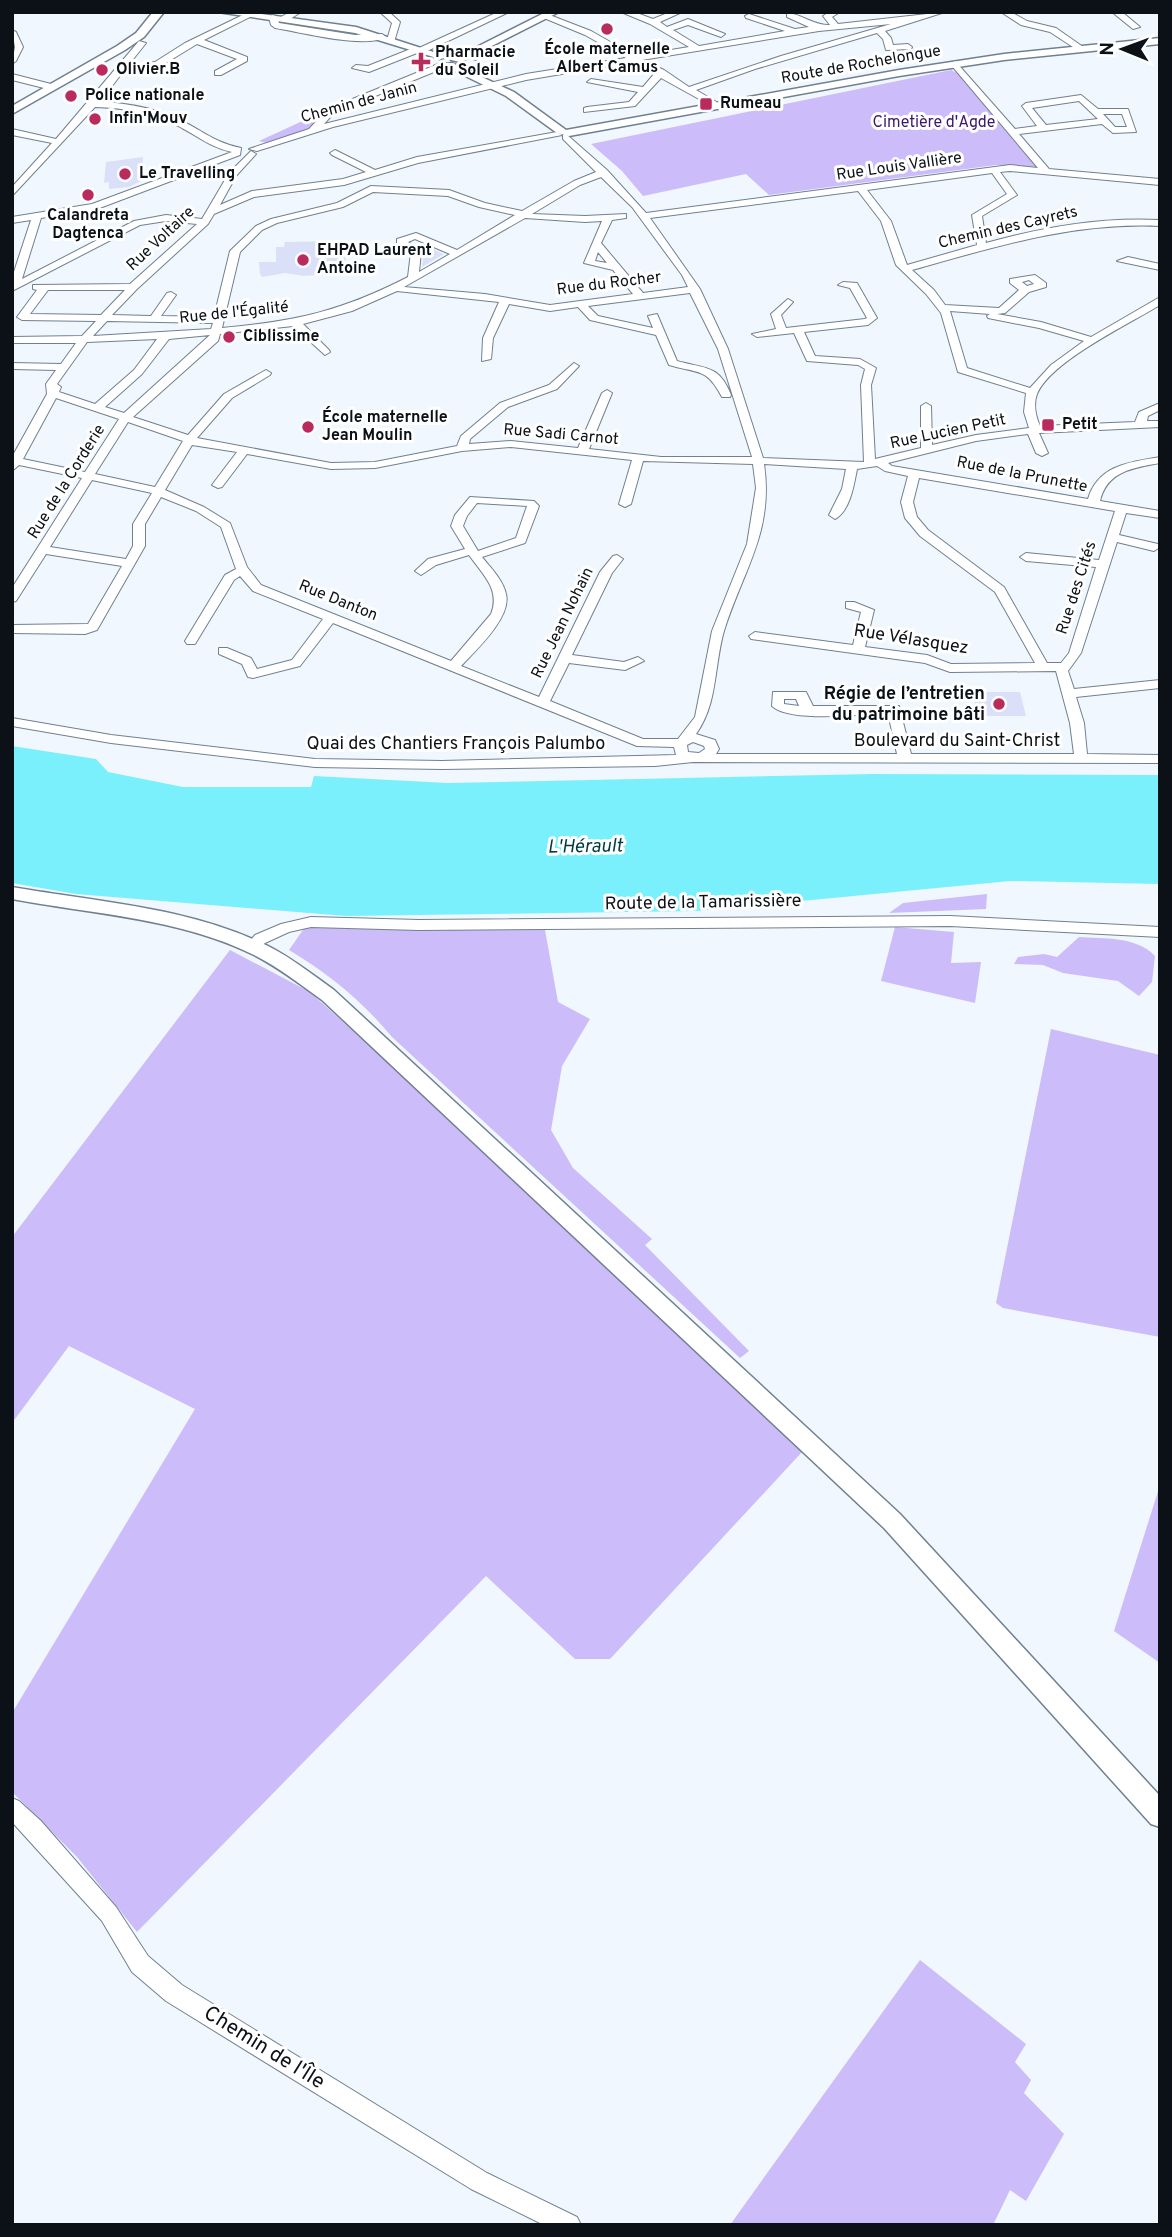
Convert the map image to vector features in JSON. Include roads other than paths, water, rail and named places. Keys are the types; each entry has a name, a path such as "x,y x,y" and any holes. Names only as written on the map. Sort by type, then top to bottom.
{"main road":[{"path":"12,111 141,39 162,12"},
{"path":"223,12 253,13 387,39 418,50 492,85 563,134"},
{"path":"446,61 474,56 551,14"},
{"name":"Route de Rochelongue","path":"563,134 955,65 1160,41"},
{"path":"12,893 194,925 253,946 288,965 328,995 892,1521 1160,1815"},
{"path":"1038,1681 1160,1830"}],"street":[{"path":"279,18 297,12"},
{"path":"384,12 396,22 387,39"},
{"path":"356,68 369,69 505,12"},
{"path":"625,12 653,22 696,48"},
{"path":"653,22 678,12"},
{"path":"836,12 827,16 836,27"},
{"name":"Chemin de Janin","path":"253,152 312,131 492,85 635,57 819,28 890,25 941,12"},
{"path":"1005,12 1024,23 1053,30 1082,49"},
{"path":"1116,12 1136,27"},
{"path":"121,71 158,64 253,13"},
{"path":"551,14 635,57 717,106"},
{"path":"790,15 819,28"},
{"path":"749,16 794,32"},
{"path":"667,30 688,22 721,34"},
{"path":"691,89 780,56 880,32 890,25"},
{"path":"12,32 19,47 12,61"},
{"path":"880,32 887,38 888,48 908,47"},
{"path":"13,191 121,71 141,39"},
{"path":"198,41 244,59 218,73"},
{"path":"312,131 320,125 326,113 446,61"},
{"path":"955,65 1045,170"},
{"path":"587,110 632,103 661,72"},
{"path":"14,79 52,87"},
{"path":"591,82 645,90"},
{"path":"1044,129 1026,106 1081,97 1113,130 1133,130 1125,111 1096,112"},
{"path":"93,104 162,116 183,125 215,147 253,152"},
{"path":"1014,132 1105,121"},
{"path":"12,132 58,142"},
{"path":"563,134 604,172 644,216 695,289 723,349 758,461 762,488 753,544 718,631 701,718 683,741 680,751 696,758 708,755 709,743 701,718"},
{"name":"Route de Rochelongue","path":"212,212 252,194 359,179 417,160 563,134"},
{"path":"323,158 346,148"},
{"path":"12,220 94,206 160,184 238,151"},
{"name":"Rue Voltaire","path":"14,463 62,372 83,341 133,287 205,222 232,175 253,152"},
{"path":"335,153 375,173"},
{"path":"982,248 977,215 1012,195 994,170"},
{"name":"Rue Louis Vallière","path":"644,216 994,170 1045,170 1160,182"},
{"path":"402,287 413,277 577,183 604,172"},
{"path":"359,179 370,189"},
{"path":"860,188 886,221 901,265 942,308 951,324 957,361 962,370 1033,392"},
{"path":"216,332 233,255 252,234 288,216 356,199 370,189 449,193 521,215 608,219 623,216"},
{"path":"13,287 37,216"},
{"path":"13,287 137,223 166,218 205,222"},
{"path":"608,219 589,263 616,267"},
{"name":"Chemin des Cayrets","path":"906,268 1056,229 1123,221 1160,223"},
{"path":"413,277 416,251 400,242 416,236 456,253"},
{"path":"596,243 640,296"},
{"path":"1122,261 1160,267"},
{"path":"757,334 867,322 872,318 853,285 843,285"},
{"path":"13,287 133,287"},
{"path":"45,287 22,317 217,320"},
{"name":"Rue du Rocher","path":"380,295 402,287 557,307 695,289"},
{"path":"942,308 1001,311 1024,290"},
{"path":"153,319 171,295"},
{"name":"Rue de l'Égalité","path":"12,340 83,341 216,332 296,323 357,306 380,295"},
{"path":"1034,430 1031,419 1033,392 1051,372 1092,340 1160,300"},
{"path":"485,359 488,338 505,301"},
{"path":"782,332 776,314 788,302"},
{"path":"580,304 594,318 660,333"},
{"path":"653,316 673,363 713,371 720,377 726,395"},
{"path":"992,316 1041,325 1092,340"},
{"path":"296,323 325,352"},
{"path":"798,330 811,359 860,362 871,368 866,385 875,464"},
{"name":"Rue de la Corderie","path":"12,598 125,418 214,339 216,332"},
{"path":"97,408 138,372 166,335"},
{"path":"713,371 718,369 723,349"},
{"path":"462,448 465,438 504,405 553,387 574,366"},
{"path":"14,367 62,372"},
{"path":"12,629 85,630 93,627 139,546 139,524 190,440 228,396 266,373"},
{"name":"Rue Sadi Carnot","path":"52,393 190,440 325,466 355,466 462,448 510,444 638,458 852,466 875,464"},
{"path":"582,451 607,393"},
{"path":"926,406 927,451"},
{"path":"1140,425 1143,414 1160,406"},
{"name":"Rue Lucien Petit","path":"875,464 976,438 1034,430 1160,424"},
{"name":"Rue Lucien Petit","path":"1034,430 1042,453"},
{"path":"218,485 243,452"},
{"path":"625,503 638,458"},
{"path":"1093,504 1098,486 1110,472 1160,460"},
{"name":"Rue Danton","path":"14,463 90,476 159,492 200,509 226,526 242,570 257,588 642,743 683,741 698,737 709,743"},
{"name":"Rue de la Prunette","path":"875,464 889,469 1160,515"},
{"path":"835,515 848,489 852,466"},
{"path":"915,472 907,502 911,518 924,533 1000,590 1043,667"},
{"path":"421,571 432,562 473,553 521,540 533,506 530,503 474,499 461,515 457,526 473,553 496,585 502,599 500,611 453,667"},
{"name":"Rue des Cités","path":"1063,667 1075,653 1121,509"},
{"path":"1112,537 1154,547"},
{"path":"43,550 129,563"},
{"path":"1026,557 1103,564"},
{"name":"Rue Jean Nohain","path":"543,703 607,572 617,559"},
{"path":"191,641 229,578 242,570"},
{"path":"850,605 868,610 858,650"},
{"path":"223,651 247,661 253,674 296,663 330,618"},
{"name":"Rue Vélasquez","path":"755,636 927,659 950,668 1063,667"},
{"path":"565,658 625,666 638,661"},
{"path":"1063,667 1080,735 1081,758"},
{"path":"1068,694 1160,684"},
{"path":"808,709 894,709 905,759"},
{"name":"Quai des Chantiers François Palumbo","path":"12,722 111,739 315,762 442,765 654,762 696,758"},
{"name":"Boulevard du Saint-Christ","path":"709,743 755,759"},
{"name":"Boulevard du Saint-Christ","path":"696,758 1160,758"},
{"name":"Route de la Tamarissière","path":"253,946 268,935 312,922 419,926 886,920 1029,923 1160,932"},
{"name":"Chemin de l'Île","path":"12,1808 34,1828 109,1914 140,1964 174,1993 479,2180 569,2225"}],"water":[{"name":"L'Hérault","path":"12,746 96,759 108,772 183,787 311,787 314,776 448,783 872,774 1160,775 1160,884 1010,881 696,911 346,916 76,894 12,883"}],"place":[{"name":"École maternelle Albert Camus","path":"607,29"},
{"name":"Pharmacie du Soleil","path":"421,62"},
{"name":"Olivier.B","path":"102,70"},
{"name":"Police nationale","path":"71,96"},
{"name":"Rumeau","path":"706,104"},
{"name":"Infin'Mouv","path":"95,119"},
{"name":"Le Travelling","path":"125,174"},
{"name":"Calandreta Dagtenca","path":"88,195"},
{"name":"EHPAD Laurent Antoine","path":"303,260"},
{"name":"Ciblissime","path":"229,337"},
{"name":"Petit","path":"1048,425"},
{"name":"École maternelle Jean Moulin","path":"308,427"},
{"name":"Régie de l’entretien du patrimoine bâti","path":"999,704"}],"park label":[{"name":"Cimetière d'Agde","path":"934,123"}]}
